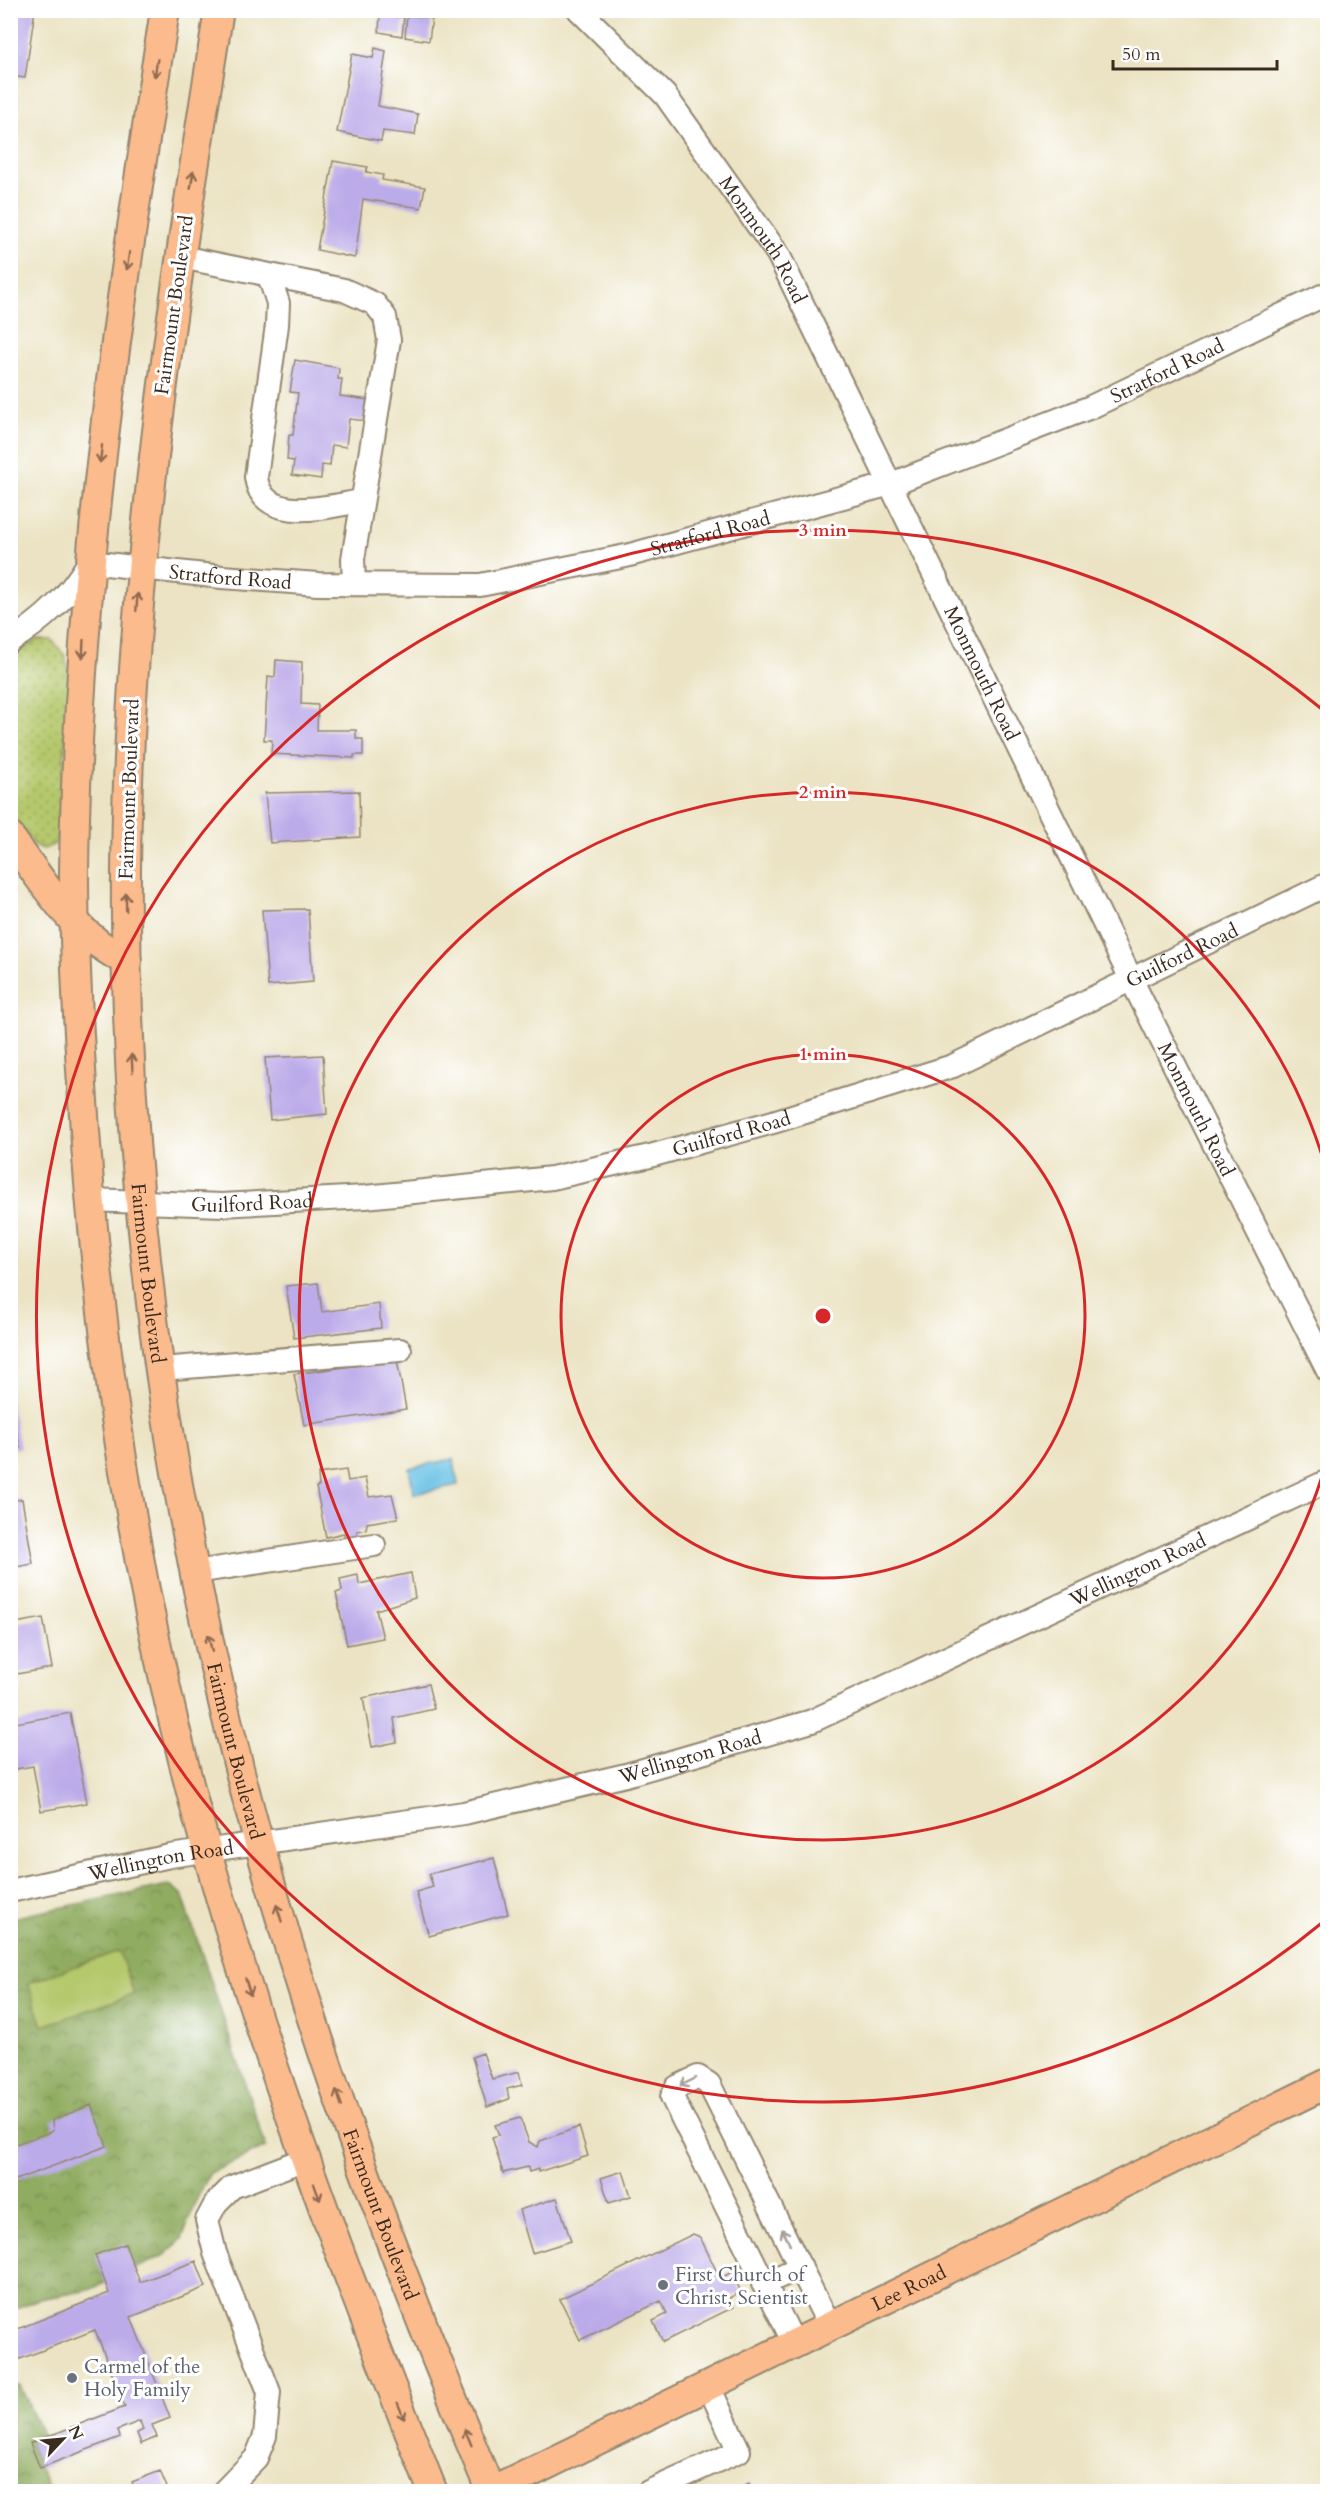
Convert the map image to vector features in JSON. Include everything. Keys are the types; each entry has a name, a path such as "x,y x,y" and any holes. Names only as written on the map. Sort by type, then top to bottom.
{"main road":[{"path":"165,10 109,393 89,562 76,787 77,990 90,1200 104,1340 127,1490 163,1673 207,1851 252,2001 305,2159 433,2492"},
{"name":"Fairmount Boulevard","path":"219,10 160,396 140,567 128,804 127,961 142,1203 161,1368 195,1572 220,1692 258,1842 313,2021 354,2143 422,2325 491,2491"},
{"path":"10,837 76,924 103,948 127,961"},
{"name":"Lee Road","path":"491,2491 710,2387 1328,2083"}],"street":[{"name":"Monmouth Road","path":"579,10 665,95 778,254 1131,979 1328,1371"},
{"path":"181,257 344,290 375,304 385,317 389,340 353,559 354,584"},
{"path":"269,276 278,303 256,477 258,487 265,500 281,507 306,510 362,501"},
{"name":"Stratford Road","path":"89,562 251,580 480,585 626,556 891,484 1091,407 1328,293"},
{"path":"10,641 56,607 89,562"},
{"name":"Guilford Road","path":"90,1200 222,1205 365,1197 552,1178 628,1161 773,1122 953,1066 1328,884"},
{"path":"161,1368 400,1350"},
{"name":"Wellington Road","path":"10,1891 78,1874 258,1842 464,1813 626,1775 812,1721 1328,1481"},
{"path":"195,1572 374,1545"},
{"path":"795,2345 672,2097 677,2087 698,2077 709,2084 830,2327"},
{"path":"223,2492 256,2458 265,2436 268,2392 215,2253 207,2220 216,2203 232,2187 305,2159"},
{"path":"763,2284 801,2267"},
{"path":"648,2492 739,2451 710,2387"}],"green space":[{"path":"37,640 52,640 65,656 70,677 59,834 55,844 44,849 35,846 11,814 11,656"},
{"path":"168,1885 182,1894 266,2147 210,2173 194,2205 182,2239 165,2255 89,2290 40,2299 11,2310 11,1918"},
{"path":"119,1951 134,1994 43,2026 28,1983"},
{"path":"11,2386 20,2386 44,2438 30,2444 49,2491 11,2492"}],"water":[{"path":"453,1459 458,1485 414,1494 409,1468"}],"building":[{"path":"10,10 35,10 25,78 10,76"},
{"path":"366,10 398,10 397,17 404,17 402,36 379,32 380,14"},
{"path":"407,15 432,18 429,41 405,37"},
{"path":"375,48 386,51 378,106 418,114 415,135 383,131 381,141 337,132 352,54 373,58"},
{"path":"333,161 368,167 366,172 383,175 382,180 425,187 421,208 363,199 355,258 317,250"},
{"path":"295,360 339,368 338,379 342,379 340,396 369,400 367,421 349,419 346,447 332,445 330,466 322,465 321,479 292,475 294,461 287,460 289,435 293,435 298,393 290,392"},
{"path":"276,660 302,662 301,704 318,705 317,730 356,730 356,739 363,739 363,755 354,755 354,758 271,754 272,740 264,740 268,676 275,677"},
{"path":"359,791 360,837 270,843 265,793"},
{"path":"308,909 313,982 268,986 262,910"},
{"path":"323,1055 327,1114 270,1120 265,1058"},
{"path":"318,1283 322,1312 379,1304 381,1328 294,1338 286,1286"},
{"path":"397,1360 406,1409 304,1425 294,1374"},
{"path":"10,1399 20,1448 10,1450"},
{"path":"346,1470 348,1481 365,1478 369,1497 392,1494 398,1518 367,1523 366,1529 357,1531 358,1543 346,1545 344,1533 326,1537 316,1487 319,1486 318,1474"},
{"path":"22,1499 33,1564 10,1568 10,1501"},
{"path":"411,1573 415,1598 376,1610 383,1638 347,1645 336,1593 342,1591 340,1579 358,1575 359,1584"},
{"path":"43,1618 52,1668 10,1675 10,1624"},
{"path":"428,1684 434,1709 394,1718 397,1742 372,1747 363,1698"},
{"path":"70,1713 87,1803 41,1811 33,1766 10,1770 10,1724"},
{"path":"494,1858 508,1914 429,1936 416,1892 433,1887 429,1874"},
{"path":"483,2053 492,2079 519,2072 522,2085 507,2089 509,2099 487,2107 472,2057"},
{"path":"91,2105 107,2146 10,2182 10,2146 53,2131 52,2120"},
{"path":"520,2118 529,2142 538,2147 540,2141 579,2127 588,2156 538,2172 538,2169 529,2172 528,2167 503,2173 492,2137 499,2135 495,2125"},
{"path":"623,2171 631,2196 609,2203 601,2178"},
{"path":"557,2198 571,2241 532,2253 519,2210"},
{"name":"First Church of Christ, Scientist","path":"693,2234 700,2237 720,2278 732,2272 741,2292 729,2298 734,2307 663,2342 653,2321 667,2314 661,2301 580,2340 560,2299"},
{"path":"125,2244 140,2282 196,2261 206,2287 131,2317 170,2418 152,2425 157,2437 141,2444 137,2433 143,2430 140,2421 118,2430 120,2437 40,2468 30,2443 125,2407 95,2330 10,2363 10,2332 109,2293 95,2255"},
{"path":"160,2471 169,2492 136,2492 132,2482"},
{"path":"749,2483 753,2492 732,2492"}],"place":[{"name":"First Church of Christ, Scientist","path":"663,2285"},
{"name":"Carmel of the Holy Family","path":"72,2378"}]}
